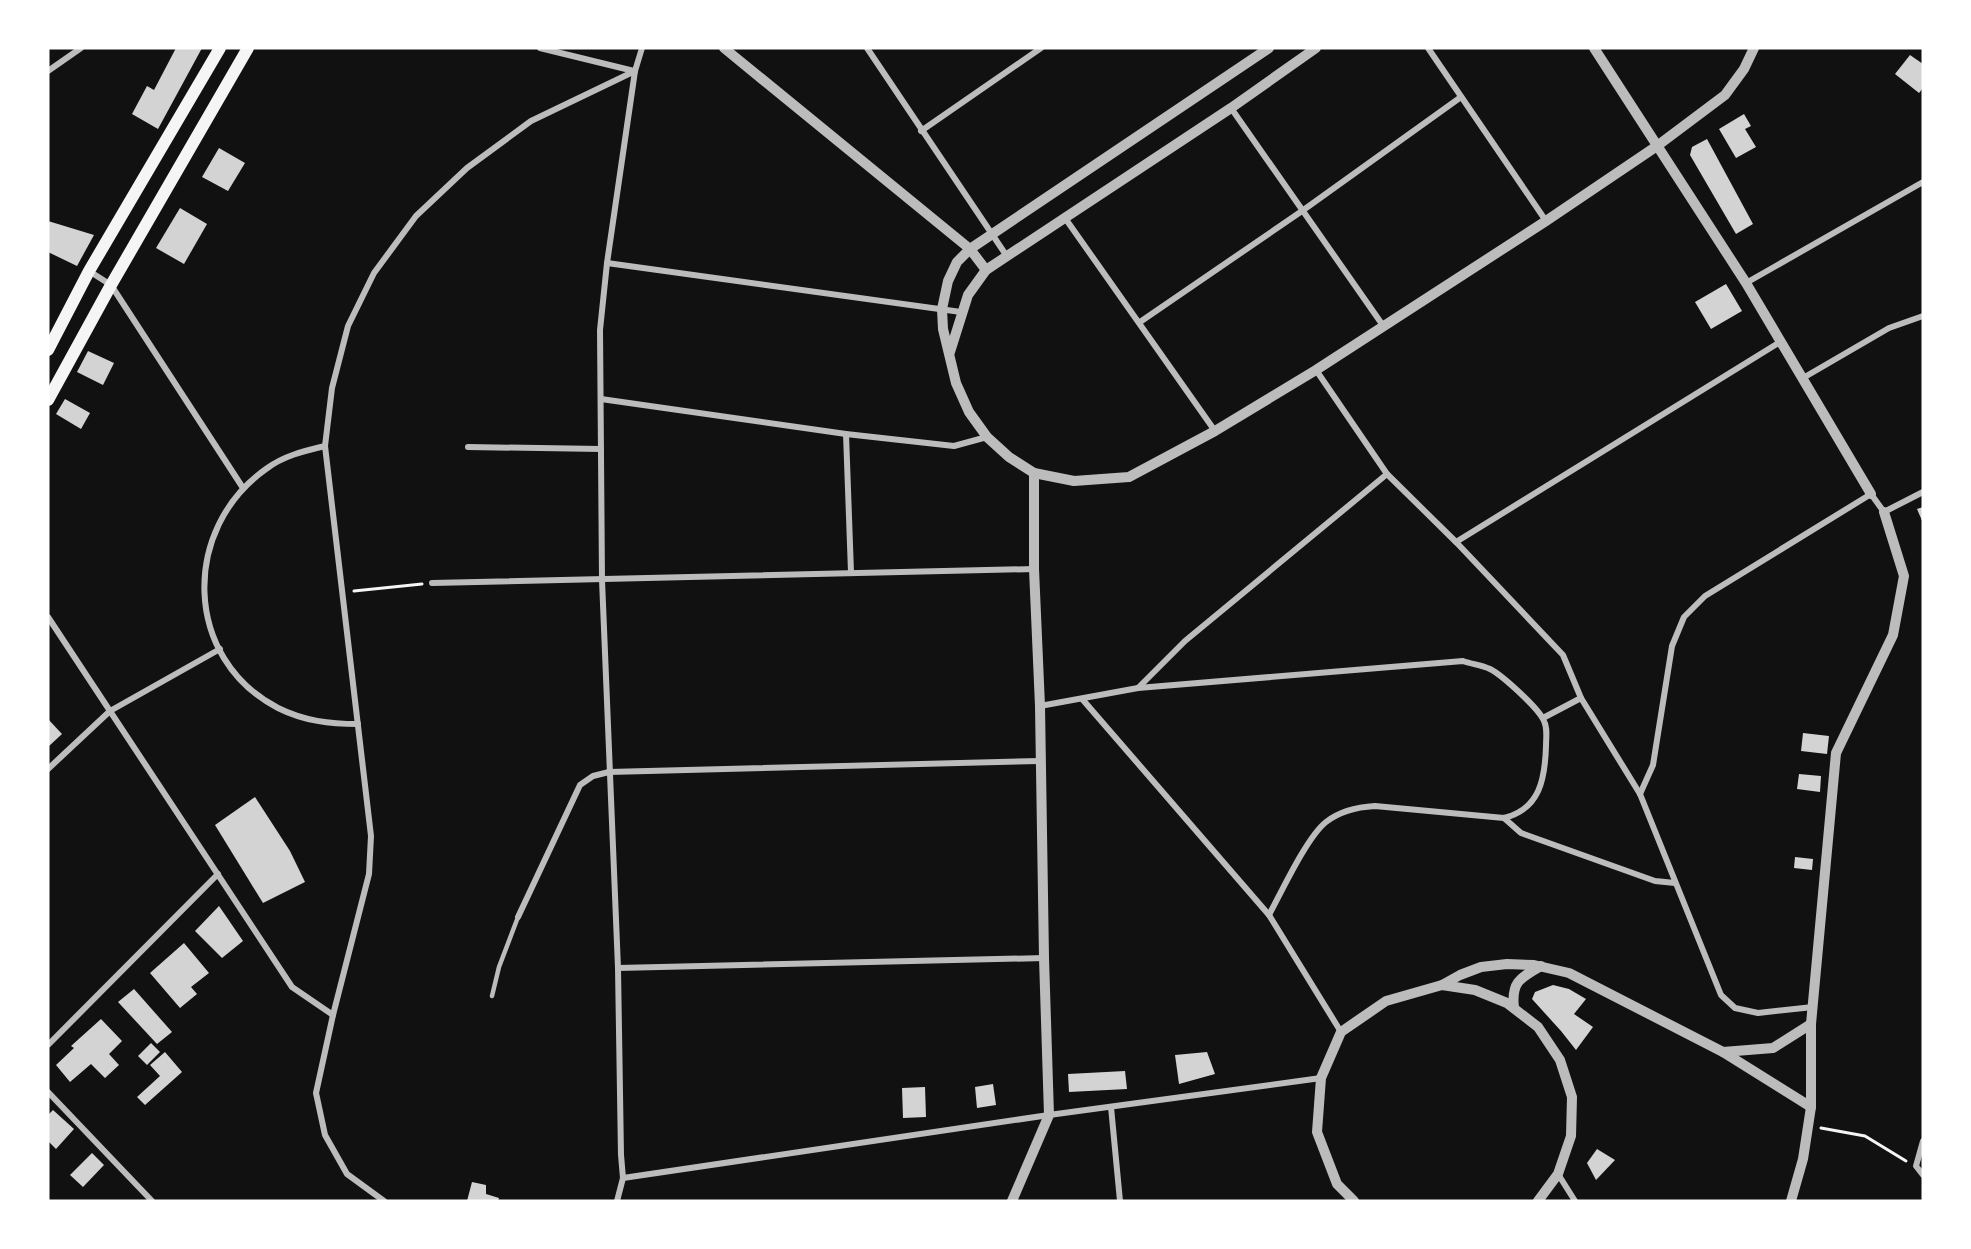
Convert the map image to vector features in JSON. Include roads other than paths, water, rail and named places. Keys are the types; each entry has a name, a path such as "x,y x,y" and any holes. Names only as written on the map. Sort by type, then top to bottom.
{"main road":[{"path":"48,350 89,271 220,48"},
{"path":"48,400 111,285 248,48"}],"street":[{"path":"48,71 81,48"},
{"path":"540,48 635,71"},
{"path":"617,1201 623,1178 618,968 602,580 600,330 607,263 635,71 642,48"},
{"path":"724,48 970,249 986,270"},
{"path":"867,48 1006,255"},
{"path":"921,131 1041,48"},
{"path":"1269,48 993,233 970,249 957,262 948,281 942,309 943,329 956,383 969,412 987,437 1009,457 1034,473 1074,481 1129,477 1215,431 1384,327 1657,146 1725,96 1744,69 1754,48"},
{"path":"1428,48 1546,221"},
{"path":"1594,48 1746,284 1871,494 1884,512 1904,576 1893,635 1836,753 1811,1024 1810,1107 1803,1159 1791,1201"},
{"path":"950,352 968,295 986,270 1231,108 1309,50"},
{"path":"384,1201 347,1174 325,1136 316,1093 333,1015 369,874 370,836 325,446 333,388 348,326 374,273 416,216 467,168 531,121 635,71"},
{"path":"1140,322 1461,98"},
{"path":"1231,108 1384,327"},
{"path":"1746,284 1923,182"},
{"path":"1065,218 1215,431"},
{"path":"607,263 961,312"},
{"path":"89,271 111,285 243,488"},
{"path":"1803,378 1889,328 1923,316"},
{"path":"1455,542 1780,342"},
{"path":"1316,370 1387,474 1563,655 1581,698 1640,794 1721,995 1735,1008 1758,1013 1813,1007"},
{"path":"601,399 846,434 954,446 987,437"},
{"path":"846,434 852,572"},
{"path":"325,446 295,454 267,468 243,488 225,511 212,537 205,565 204,594 209,622 220,649 235,672 254,692 277,708 312,720 330,724 358,724"},
{"path":"468,447 601,449"},
{"path":"1012,1201 1049,1115 1040,706 1034,569 1034,473"},
{"path":"1138,688 1185,641 1387,474"},
{"path":"1884,512 1923,492"},
{"path":"1640,794 1653,765 1672,646 1684,617 1705,596 1871,494"},
{"path":"432,583 1034,569"},
{"path":"48,617 292,987 333,1015"},
{"path":"48,769 110,711 220,649"},
{"path":"1040,706 1138,688 1463,662 1489,669 1510,684 1543,718 1546,729 1544,775 1537,795 1525,809 1516,815 1504,818 1375,806 1358,807 1342,813 1326,822 1314,837 1269,915"},
{"path":"1543,718 1581,698"},
{"path":"1083,699 1269,915 1341,1032"},
{"path":"518,917 580,784 593,776 609,772 1040,761"},
{"path":"1504,818 1521,833 1655,881 1675,883"},
{"path":"48,1045 218,874"},
{"path":"618,968 1044,958"},
{"path":"1354,1201 1336,1184 1317,1132 1321,1078 1341,1032 1386,1000 1442,985 1481,966 1507,964 1541,966 1569,973 1723,1052 1810,1107"},
{"path":"1514,1008 1512,995 1516,984 1523,976 1541,966"},
{"path":"1442,985 1475,990 1507,1003 1538,1027 1560,1060 1572,1097 1571,1136 1558,1173 1538,1201"},
{"path":"1723,1052 1773,1047 1811,1024"},
{"path":"623,1178 1049,1115 1321,1078"},
{"path":"48,1092 152,1201"},
{"path":"1111,1107 1120,1201"},
{"path":"1923,1141 1916,1166 1923,1175"},
{"path":"1558,1173 1575,1201"}],"lane":[{"path":"492,996 498,967 518,917"}]}
